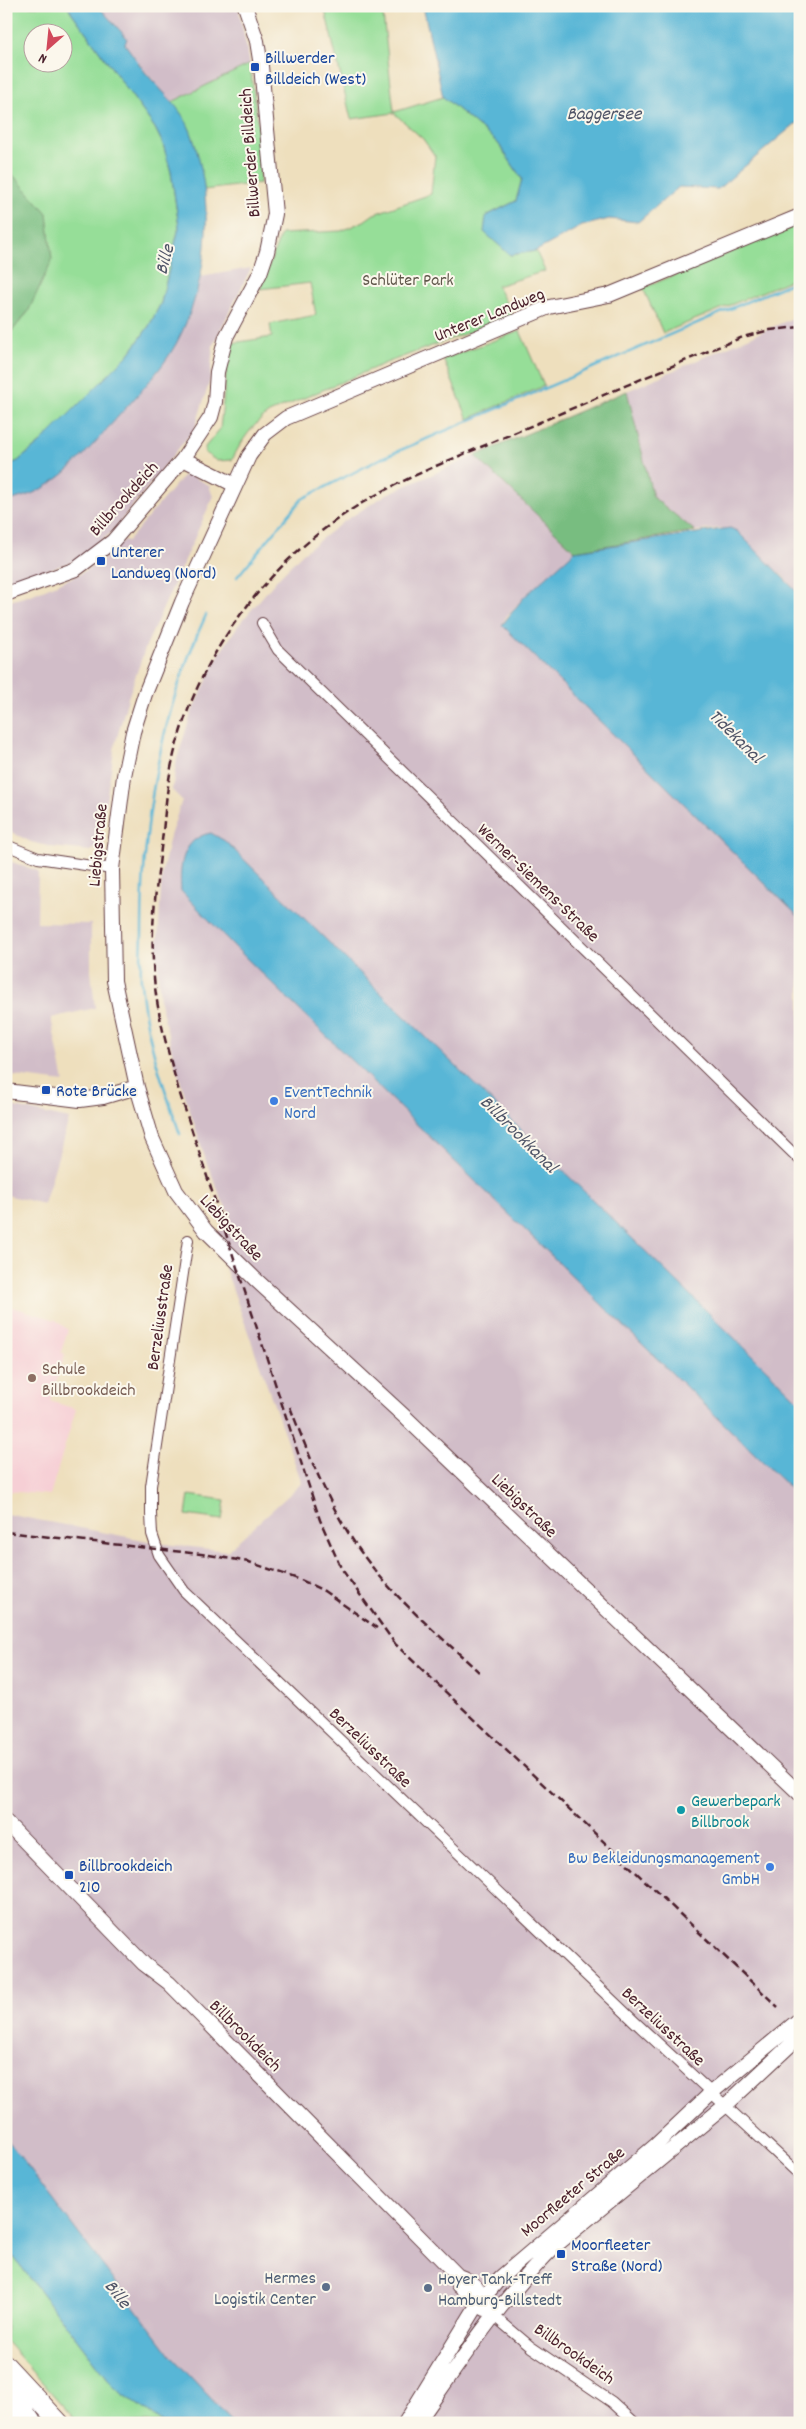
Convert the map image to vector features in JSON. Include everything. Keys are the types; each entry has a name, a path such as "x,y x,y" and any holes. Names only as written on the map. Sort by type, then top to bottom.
{"highway":[{"path":"6,2365 60,2423"},
{"path":"6,2384 33,2423"},
{"path":"6,2410 15,2423"}],"main road":[{"name":"Billwerder Billdeich","path":"183,459 211,417 215,402 217,372 226,337 260,273 273,230 275,214 261,66 257,41 245,6"},
{"name":"Unterer Landweg","path":"258,444 274,427 286,418 549,307 609,295 800,216"},
{"name":"Liebigstraße","path":"258,444 235,485 159,654 133,732 124,776 112,869 114,981 137,1087 152,1138 168,1175 190,1212 206,1231 255,1279 411,1423 800,1794"},
{"path":"183,459 235,485"},
{"name":"Billbrookdeich","path":"6,594 76,569 96,556 113,541 183,459"},
{"path":"6,1091 71,1100 103,1097 137,1087"},
{"name":"Billbrookdeich","path":"6,1822 144,1964 169,1983 458,2276 458,2285 481,2300 493,2315"},
{"name":"Moorfleeter Straße","path":"405,2423 481,2300 501,2277 656,2144 712,2092 800,2019"},
{"name":"Moorfleeter Straße","path":"417,2423 493,2315 536,2264 555,2246 726,2105 800,2036"}],"street":[{"name":"Werner-Siemens-Straße","path":"262,623 278,650 800,1160"},
{"path":"6,846 38,858 112,869"},
{"name":"Berzeliusstraße","path":"188,1240 151,1486 152,1534 159,1555 184,1591 635,2022 800,2175"},
{"name":"Billbrookdeich","path":"493,2315 536,2350 612,2402 634,2423"}],"shaded area":[{"path":"98,6 238,6 250,64 172,102 125,44 126,38"},
{"path":"251,268 213,345 210,380 195,428 111,533 75,561 6,583 6,502 41,489 76,463 157,373 191,307 200,277"},
{"path":"800,315 800,595 782,575 721,528 695,531 653,497 627,391"},
{"path":"475,456 575,551 524,597 506,617 502,625 800,918 800,1402 225,841 181,869 181,891 237,949 800,1498 800,2423 234,2423 173,2358 6,2138 6,1514 165,1544 227,1551 302,1483 214,1237 231,1216 222,1200 206,1161 175,1064 160,1001 157,956 162,873 170,836 182,800 172,790 177,759 191,714 220,653 237,627 280,576 303,553 343,522 387,494"},
{"path":"189,475 209,485 213,497 146,646 128,698 115,745 99,844 91,851 52,847 31,842 6,830 6,602 31,595 80,574 104,559 124,540 128,541 183,476"},
{"path":"6,860 38,871 37,923 91,924 91,971 95,1008 51,1018 64,1082 6,1075"},
{"path":"6,1105 69,1119 44,1204 6,1195"},
{"name":"Schule Billbrookdeich","path":"6,1305 56,1320 68,1330 61,1352 65,1354 50,1401 76,1409 50,1495 7,1491 6,1493"}],"green space":[{"path":"6,6 67,6 155,128 163,144 171,172 179,227 161,303 149,326 129,354 41,442 18,461 6,466 6,338 28,312 46,213 6,167"},
{"name":"Schlüter Park","path":"324,6 382,6 394,112 443,97 498,143 522,179 516,201 486,216 510,255 536,251 545,271 497,286 513,316 386,363 269,413 248,434 232,460 217,461 205,453 205,447 220,429 228,356 232,343 272,337 270,324 316,315 310,283 260,289 281,234 341,231 364,221 374,214 431,194 435,156 423,139 394,113 351,119"},
{"path":"250,64 260,140 260,183 204,190 190,131 172,102"},
{"path":"6,167 47,213 52,260 28,312 6,338"},
{"path":"800,224 800,276 663,333 643,288"},
{"path":"520,331 544,386 468,419 443,359"},
{"path":"627,391 653,497 695,531 575,551 475,456"},
{"path":"189,1495 225,1500 222,1520 186,1515"},
{"path":"6,2247 115,2388 163,2423 78,2423 6,2341"}],"water":[{"path":"67,6 98,6 127,38 125,44 145,72 177,107 187,123 198,157 203,182 206,207 204,258 192,308 182,332 169,355 152,378 73,466 38,491 6,502 6,466 18,461 41,442 129,354 149,326 161,303 179,227 171,172 163,144 155,128"},
{"name":"Baggersee","path":"423,6 800,6 800,123 795,124 718,189 679,187 638,222 609,219 582,226 536,251 510,255 484,232 486,216 516,201 522,179 498,143 443,97"},
{"name":"Tidekanal","path":"730,528 737,531 800,595 800,918 502,625 524,597 575,551"},
{"name":"Billbrookkanal","path":"211,833 225,841 800,1402 800,1498 237,949 181,891 181,872 184,854 194,841 201,836"},
{"name":"Bille","path":"6,2138 173,2358 234,2423 163,2423 115,2388 6,2247"}],"waterway":[{"path":"237,577 302,499 382,458 800,279"},
{"path":"180,1134 157,1064 144,1010 141,984 143,890 150,809 157,769 177,691 206,615"}],"railway":[{"path":"396,1645 341,1568 320,1520 178,1088 162,1025 154,977 154,912 168,784 182,728 197,689 216,651 266,583 296,553 328,526 362,503 398,483 436,466 743,337 770,330 800,327"},
{"path":"290,1407 327,1495 363,1555 402,1600 479,1672"},
{"path":"6,1532 209,1555 249,1562 301,1580 324,1591 377,1628"},
{"path":"392,1641 778,2007"}],"place":[{"name":"Billwerder Billdeich (West)","path":"255,67"},
{"name":"Unterer Landweg (Nord)","path":"101,561"},
{"name":"Rote Brücke","path":"46,1090"},
{"name":"EventTechnik Nord","path":"274,1101"},
{"name":"Schule Billbrookdeich","path":"32,1378"},
{"name":"Gewerbepark Billbrook","path":"681,1810"},
{"name":"Bw Bekleidungsmanagement GmbH","path":"770,1867"},
{"name":"Billbrookdeich 210","path":"69,1875"},
{"name":"Moorfleeter Straße (Nord)","path":"561,2254"},
{"name":"Hermes Logistik Center","path":"326,2287"},
{"name":"Hoyer Tank-Treff Hamburg-Billstedt","path":"428,2288"}]}
